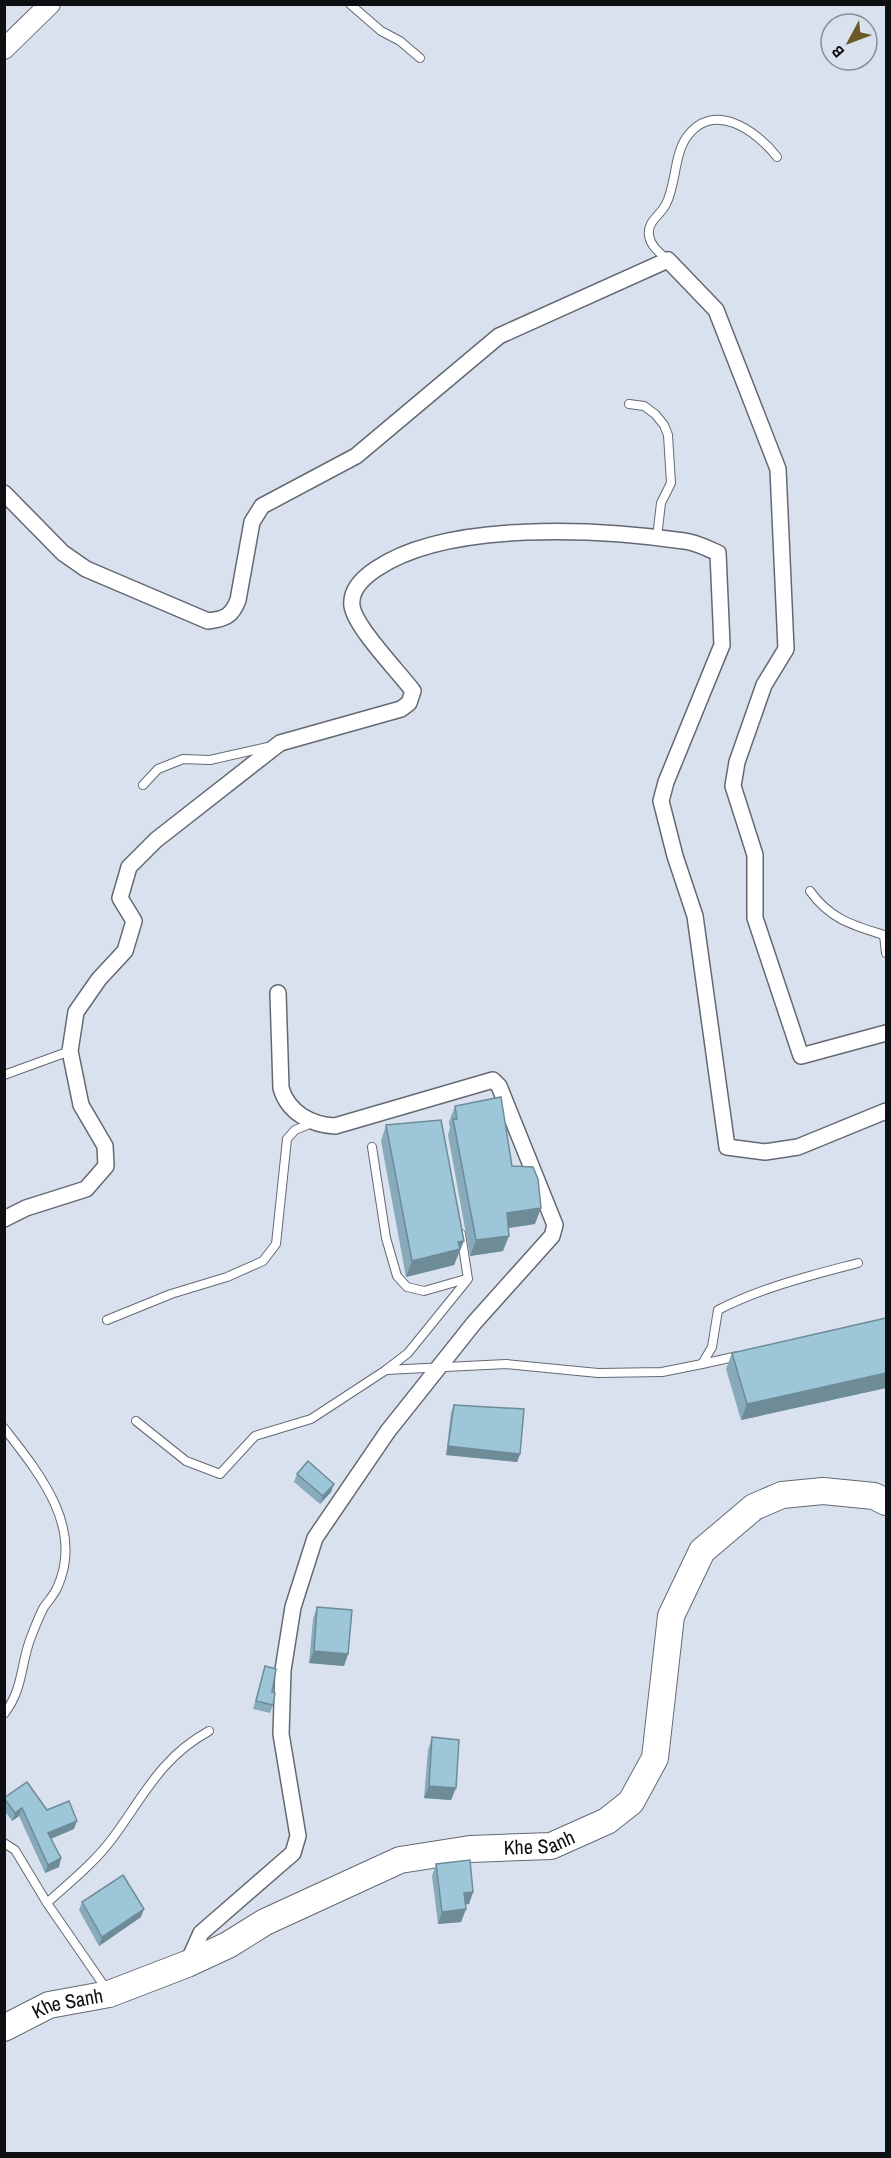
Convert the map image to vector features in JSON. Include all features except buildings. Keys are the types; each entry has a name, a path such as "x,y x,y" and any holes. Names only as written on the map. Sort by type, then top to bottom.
{"highway":[{"name":"Khe Sanh","path":"4,2028 49,2005 109,1994 187,1964 228,1945 265,1922 400,1860 470,1849 551,1846 608,1821 632,1802 655,1758 671,1617 702,1551 754,1507 782,1495 823,1491 874,1496 886,1502"}],"street":[{"path":"4,49 50,4"},
{"path":"4,493 63,553 86,569 208,621 223,619 233,612 238,600 252,522 262,506 356,456 499,336 668,260 716,310 778,470 786,649 764,685 737,762 734,786 755,855 755,918 801,1056 886,1033"},
{"path":"4,1219 26,1208 87,1189 106,1166 105,1146 81,1106 70,1051 76,1012 99,979 125,951 134,921 120,898 129,867 156,840 280,743 378,717 401,709 409,703 413,691 365,632 352,606 354,592 364,577 396,556 451,542 525,530 657,537 686,541 718,553 722,645 661,801 675,856 695,916 727,1147 765,1152 798,1147 886,1111"},
{"path":"187,1964 201,1934 293,1853 298,1836 281,1734 283,1670 293,1607 315,1538 388,1431 474,1323 552,1236 555,1225 499,1086 493,1080 483,1081 336,1126 312,1123 283,1095 278,993"}],"lane":[{"path":"350,4 381,31 400,41 420,58"},
{"path":"668,260 654,248 648,237 649,226 666,204 685,139 709,121 726,121 749,128 763,139 777,157"},
{"path":"629,404 644,406 655,414 664,425 668,435 671,483 661,503 657,537"},
{"path":"143,785 158,769 183,759 210,760 280,743"},
{"path":"810,891 822,908 849,924 884,935 886,953"},
{"path":"4,1075 70,1051"},
{"path":"106,1320 171,1294 227,1277 263,1261 276,1244 287,1139 295,1130 312,1123"},
{"path":"372,1147 386,1238 397,1276 407,1287 424,1291 468,1279"},
{"path":"136,1421 186,1461 220,1474 255,1436 311,1419 408,1353 468,1279 458,1221"},
{"path":"702,1364 712,1347 718,1310 751,1293 780,1283 858,1263"},
{"path":"386,1370 506,1364 598,1373 662,1372 747,1354"},
{"path":"4,1428 34,1467 59,1511 66,1540 64,1565 57,1589 42,1610 30,1639 16,1699 4,1714"},
{"path":"47,1903 113,1839 165,1763 190,1741 208,1731"},
{"path":"4,1843 15,1850 47,1903 109,1994"}]}
